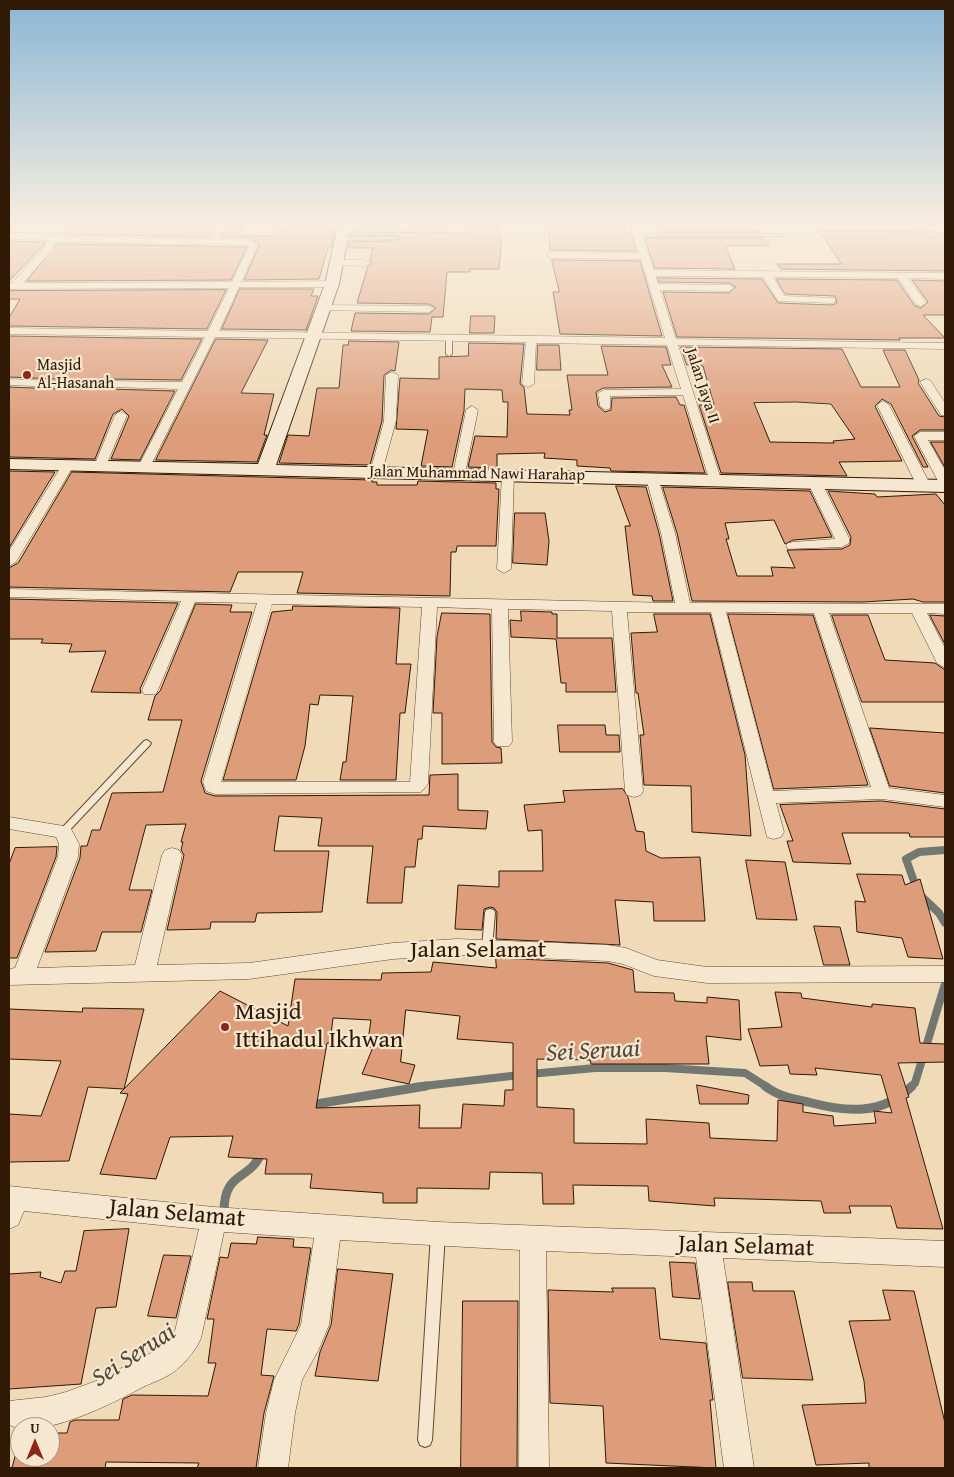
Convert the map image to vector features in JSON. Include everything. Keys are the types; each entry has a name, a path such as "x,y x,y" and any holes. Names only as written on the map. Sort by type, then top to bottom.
{"main road":[{"path":"265,470 315,337 329,294"},
{"name":"Jalan Muhammad Nawi Harahap","path":"9,464 508,474 945,486"}],"street":[{"path":"144,467 187,386 232,294"},
{"name":"Jalan Jaya II","path":"656,294 715,480"},
{"path":"778,294 781,299 832,300"},
{"path":"914,294 921,303"},
{"path":"324,308 429,309"},
{"path":"9,331 945,346"},
{"path":"528,384 531,340"},
{"path":"376,472 390,421 392,375"},
{"path":"9,382 58,384"},
{"path":"926,382 945,412"},
{"path":"109,384 187,386"},
{"path":"606,406 604,393 687,392"},
{"path":"883,405 924,486"},
{"path":"459,474 472,410"},
{"path":"100,466 121,416"},
{"path":"945,436 920,436 945,480"},
{"path":"9,562 68,466"},
{"path":"504,569 508,474"},
{"path":"652,478 668,533 683,607"},
{"path":"794,546 836,546 842,543 842,538 815,483"},
{"path":"9,593 619,607 945,609"},
{"path":"150,690 190,597"},
{"path":"266,599 224,747 212,782 212,787 215,788 410,789 417,786 430,602"},
{"path":"500,604 503,742"},
{"path":"619,607 634,791"},
{"path":"717,607 774,832"},
{"path":"820,608 882,793"},
{"path":"917,609 945,663"},
{"path":"765,797 882,793 945,802"},
{"path":"9,823 63,832 69,844 68,857 16,977"},
{"path":"144,974 172,855"},
{"name":"Jalan Selamat","path":"16,977 249,971 393,951 457,947 608,953 626,956 654,968 707,975 938,974"},
{"name":"Jalan Selamat","path":"11,1205 533,1239 945,1254"},
{"path":"14,1413 46,1412 66,1407 104,1392 165,1361 187,1338 214,1219"},
{"path":"273,1468 288,1380 296,1361 310,1340 315,1325 330,1227"},
{"path":"533,1239 534,1468"},
{"path":"708,1246 738,1468"}],"lane":[{"path":"448,354 449,339"},
{"path":"63,832 147,743"},
{"path":"487,948 490,913"},
{"path":"425,1440 438,1234"}],"building":[{"path":"9,294 224,294 207,329 9,326 9,318 20,299 9,299"},
{"path":"238,294 312,294 311,296 318,296 306,330 222,329"},
{"path":"360,294 445,294 443,317 432,317 430,332 351,331 355,313 429,314 436,308 429,304 357,303"},
{"path":"553,294 650,294 662,336 560,334"},
{"path":"664,294 772,294 778,303 832,305 837,303 835,296 785,294 907,294 915,306 921,308 928,302 922,294 945,294 945,315 923,315 945,338 899,338 900,340 677,337"},
{"path":"471,316 495,316 494,333 470,333"},
{"path":"9,336 202,339 181,380 109,379 101,383 109,389 175,391 140,460 111,459 129,416 122,409 113,414 95,459 9,457 9,387 58,389 66,385 58,379 9,377"},
{"path":"216,339 268,340 241,393 274,394 264,435 267,435 257,462 156,460"},
{"path":"349,341 399,342 395,371 391,370 384,375 382,421 370,465 279,463 288,435 309,436 317,388 339,388 343,345 348,345"},
{"path":"469,343 524,344 520,384 524,387 527,414 570,415 569,410 572,410 567,375 608,375 601,346 666,347 671,365 662,365 672,387 603,388 596,392 598,406 605,412 611,410 612,398 676,397 680,405 684,405 705,473 611,471 610,468 577,466 577,460 544,458 545,453 497,454 497,468 468,467 475,436 507,437 508,402 503,402 502,390 465,389 464,411 452,467 421,466 428,430 396,429 400,378 439,379 439,357 468,356"},
{"path":"538,345 559,345 561,370 537,370"},
{"path":"681,347 842,349 861,387 900,387 883,350 905,350 919,380 918,383 939,416 945,417 945,430 920,430 912,436 928,467 923,467 891,404 882,399 875,406 902,461 839,462 847,476 721,473 699,405 714,405 703,366 687,365","holes":["796,402 831,404 855,439 833,441 834,443 770,442 754,403"]},
{"path":"931,442 945,442 945,467"},
{"path":"9,471 55,472 9,548"},
{"path":"72,472 372,480 372,482 377,482 377,485 417,485 418,481 496,483 496,489 499,489 496,546 457,546 456,552 451,552 450,596 297,593 303,572 238,572 230,592 9,587 9,568 18,563"},
{"path":"616,486 646,487 659,533 673,601 653,601 652,596 633,595 625,526 630,526"},
{"path":"663,487 810,491 832,537 793,540 785,544 774,520 725,523 729,539 726,539 737,576 773,576 771,567 795,568 787,550 842,549 850,545 851,537 828,491 875,494 877,497 936,494 945,505 945,602 923,602 913,599 863,602 692,601 677,533"},
{"path":"515,513 545,513 549,541 547,565 513,563"},
{"path":"9,599 178,603 140,689 141,693 91,692 106,651 69,652 72,644 41,643 43,639 9,639"},
{"path":"196,604 232,605 230,612 252,612 201,781 205,793 215,796 429,795 430,775 458,774 458,810 488,811 486,829 423,826 422,839 418,839 415,867 405,867 402,903 367,903 373,846 318,846 322,818 279,816 274,851 329,851 322,912 257,913 255,922 211,922 210,929 167,930 184,855 181,850 183,842 181,842 186,824 146,825 129,890 152,890 141,932 102,932 96,951 45,952 80,858 81,846 87,846 92,830 100,830 112,793 163,792 182,720 148,720 155,696 160,691"},
{"path":"293,606 400,608 396,664 411,664 405,713 400,713 396,780 340,780 343,762 346,762 353,696 320,695 318,705 310,704 305,746 296,780 223,780 272,612 292,610"},
{"path":"521,611 552,612 552,614 557,614 557,638 612,638 616,692 566,692 566,683 561,683 556,639 511,637 510,620 521,621"},
{"path":"442,613 490,614 492,742 496,747 501,748 502,763 442,764 442,713 433,713 437,637"},
{"path":"654,614 710,614 745,755 751,836 692,832 691,786 644,785 640,735 644,735 638,693 636,693 631,633 657,632"},
{"path":"728,614 813,615 868,785 774,789"},
{"path":"832,615 868,615 885,660 935,663 945,670 945,702 862,702"},
{"path":"930,615 945,616 945,644"},
{"path":"558,725 605,725 606,735 619,735 620,752 560,752"},
{"path":"870,728 945,733 945,793 890,786"},
{"path":"623,789 628,797 636,831 644,832 646,851 661,858 700,857 705,921 654,921 653,902 615,900 620,945 496,939 497,912 494,908 490,907 484,909 482,930 455,929 458,885 499,887 499,871 543,871 542,830 528,831 524,805 565,802 563,791"},
{"path":"882,801 945,809 945,837 910,837 909,833 842,833 851,864 793,862 787,841 793,841 780,805"},
{"path":"57,847 56,857 17,958 9,958 9,864 15,848"},
{"path":"746,860 785,862 797,920 757,919"},
{"path":"857,874 902,875 905,885 920,879 943,959 908,957 902,938 857,932 855,901 865,902"},
{"path":"814,926 840,927 850,965 824,965"},
{"path":"496,958 608,963 633,970 635,992 674,993 675,1001 707,1003 707,997 739,1000 741,1040 706,1036 709,1064 591,1064 590,1060 537,1059 537,1107 574,1109 574,1143 647,1144 646,1119 709,1123 710,1138 777,1141 778,1100 803,1104 803,1112 833,1116 834,1126 876,1123 874,1111 892,1113 881,1075 815,1068 817,1075 790,1074 788,1065 760,1066 748,1029 782,1027 775,992 801,993 802,998 872,1007 872,1004 915,1008 920,1043 945,1044 945,1062 898,1063 909,1097 906,1098 943,1229 897,1228 891,1206 849,1206 851,1213 824,1213 821,1201 714,1198 715,1206 649,1201 648,1186 573,1185 574,1204 543,1204 542,1173 490,1172 489,1189 417,1188 417,1203 383,1203 383,1193 310,1188 312,1174 265,1174 267,1159 228,1157 233,1136 170,1137 156,1179 100,1174 128,1094 120,1093 220,991 288,1026 295,979 381,980 382,973 431,972 433,962 496,968","holes":["406,1010 460,1016 457,1039 513,1043 513,1090 505,1090 504,1106 463,1104 461,1128 419,1128 420,1105 316,1108 327,1043 330,1043 333,1018 371,1020 367,1047 373,1047 362,1074 409,1084 415,1065 401,1062"]},
{"path":"83,1008 144,1009 124,1089 88,1087 69,1161 9,1162 9,1114 41,1116 61,1061 9,1059 9,1009 82,1012"},
{"path":"697,1085 749,1095 748,1104 700,1104"},
{"path":"129,1229 116,1307 96,1308 81,1384 9,1389 9,1274 41,1272 40,1277 61,1283 65,1271 76,1271 84,1231"},
{"path":"258,1237 294,1239 293,1247 311,1248 299,1324 296,1331 267,1329 261,1375 274,1376 264,1413 256,1468 197,1468 199,1463 106,1462 105,1468 12,1468 60,1467 60,1433 67,1433 70,1422 75,1420 119,1420 123,1399 132,1395 208,1396 216,1363 208,1363 214,1319 207,1319 220,1257 228,1258 231,1243 256,1244"},
{"path":"164,1255 191,1256 176,1318 148,1316"},
{"path":"670,1262 695,1263 700,1299 673,1297"},
{"path":"338,1269 393,1274 378,1381 315,1376 320,1352 331,1325"},
{"path":"728,1282 752,1282 753,1291 794,1291 813,1380 743,1378"},
{"path":"612,1288 655,1288 660,1339 706,1343 713,1400 710,1400 716,1468 606,1463 603,1406 550,1403 548,1290 613,1292"},
{"path":"883,1290 914,1291 945,1423 945,1468 869,1468 869,1463 816,1465 802,1405 866,1403 864,1381 849,1321 890,1320"},
{"path":"463,1301 518,1301 517,1468 461,1468"}],"waterway":[{"name":"Sei Seruai","path":"916,887 906,859 919,852 945,850"},
{"name":"Sei Seruai","path":"921,896 939,913 945,923"},
{"name":"Sei Seruai","path":"912,1086 915,1083 945,984"},
{"name":"Sei Seruai","path":"530,1074 595,1068 665,1068 745,1073 767,1087"},
{"name":"Sei Seruai","path":"415,1087 520,1075"},
{"name":"Sei Seruai","path":"310,1105 426,1086"},
{"name":"Sei Seruai","path":"765,1086 780,1095 791,1098 836,1108 850,1109 863,1109 889,1103 901,1096 912,1086"},
{"name":"Sei Seruai","path":"224,1212 228,1189 233,1182 251,1168 262,1151"}],"place":[{"name":"Masjid Al-Hasanah","path":"27,375"},
{"name":"Masjid Ittihadul Ikhwan","path":"225,1027"}]}
